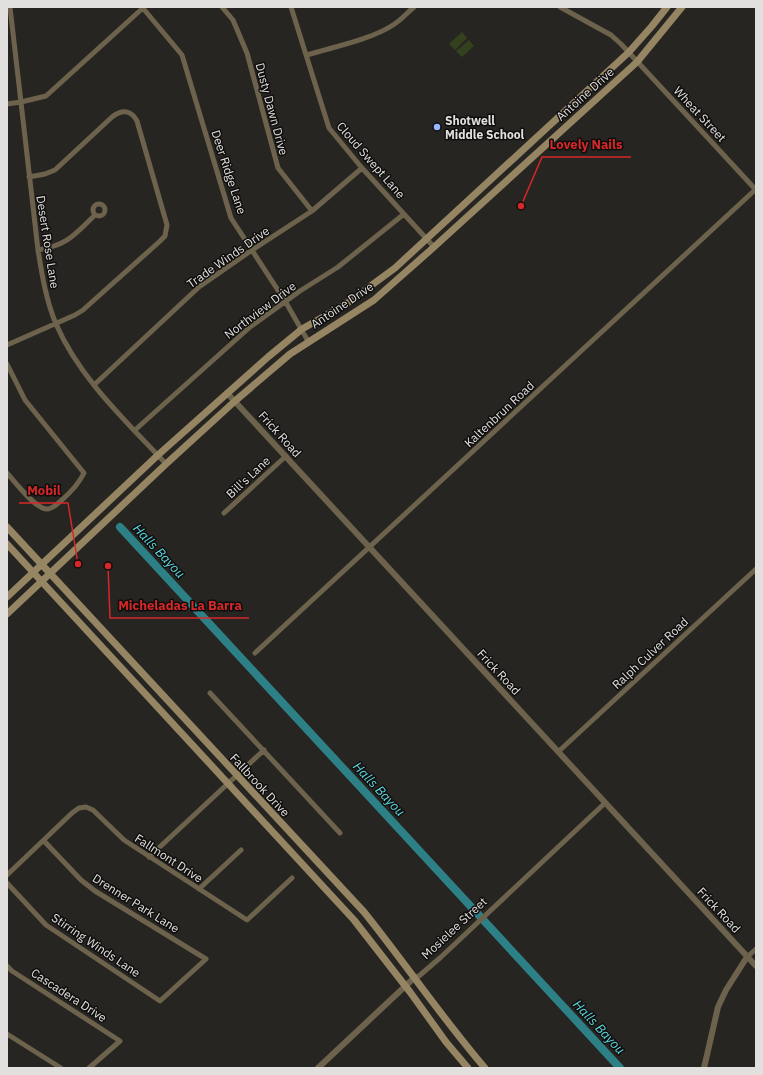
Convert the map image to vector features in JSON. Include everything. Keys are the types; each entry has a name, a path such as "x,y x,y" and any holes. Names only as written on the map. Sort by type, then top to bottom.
{"main road":[{"name":"Antoine Drive","path":"7,597 158,455 268,357 302,329 346,304 395,268 629,52 667,7"},
{"name":"Antoine Drive","path":"7,614 235,401 290,354 308,341 374,300 434,247 637,62 682,7"},
{"path":"520,154 527,162"},
{"name":"Fallbrook Drive","path":"7,527 364,912 415,977 456,1034 485,1068"},
{"name":"Fallbrook Drive","path":"7,544 354,920 446,1042 468,1068"},
{"path":"124,671 133,663"}],"street":[{"name":"Desert Rose Lane","path":"10,7 38,250 44,287 56,323 73,355 94,386 166,464"},
{"path":"7,104 46,96 143,7"},
{"name":"Deer Ridge Lane","path":"143,7 182,55 231,218 286,301 308,341"},
{"name":"Dusty Dawn Drive","path":"222,7 233,20 247,53 278,168 312,211"},
{"name":"Cloud Swept Lane","path":"291,7 307,55 328,128 362,168 434,247"},
{"path":"307,55 346,44 382,31 398,22 414,7"},
{"name":"Wheat Street","path":"560,7 611,35 629,52 756,190"},
{"path":"7,345 75,315 90,305 159,242 165,236 167,230 166,220 137,121 129,112 121,112 112,116 55,170 29,178"},
{"name":"Trade Winds Drive","path":"94,386 199,287 312,211 362,168"},
{"name":"Kaltenbrun Road","path":"255,653 756,190"},
{"name":"Northview Drive","path":"135,430 250,327 360,251 404,214"},
{"path":"38,250 56,246 68,240 95,215"},
{"path":"7,364 25,400 84,473 76,486 54,507 47,510 43,509 36,503 7,473"},
{"name":"Frick Road","path":"227,393 756,966"},
{"name":"Bill's Lane","path":"224,513 286,456"},
{"name":"Ralph Culver Road","path":"558,752 756,569"},
{"path":"210,693 340,834"},
{"path":"149,857 264,750"},
{"name":"Mosielee Street","path":"318,1068 405,986 441,957 605,803"},
{"name":"Fallmont Drive","path":"44,841 79,808 86,807 93,810 124,840 247,920 292,878"},
{"path":"7,874 44,841"},
{"name":"Drenner Park Lane","path":"44,841 81,880 95,891 206,959 160,1001"},
{"path":"199,889 241,850"},
{"name":"Stirring Winds Lane","path":"7,883 46,925 160,1001"},
{"path":"704,1068 718,1007 726,990 747,957 756,949"},
{"name":"Cascadera Drive","path":"7,966 12,971 120,1041 89,1068"},
{"path":"7,1034 61,1068"}],"green space":[{"path":"462,32 467,38 455,50 449,44"},
{"path":"469,40 474,46 462,57 456,51"}],"waterway":[{"name":"Halls Bayou","path":"120,527 620,1068"}],"place":[{"name":"Shotwell Middle School","path":"437,127"},
{"name":"Lovely Nails","path":"521,206"},
{"name":"Mobil","path":"78,564"},
{"name":"Micheladas La Barra","path":"108,566"}]}
